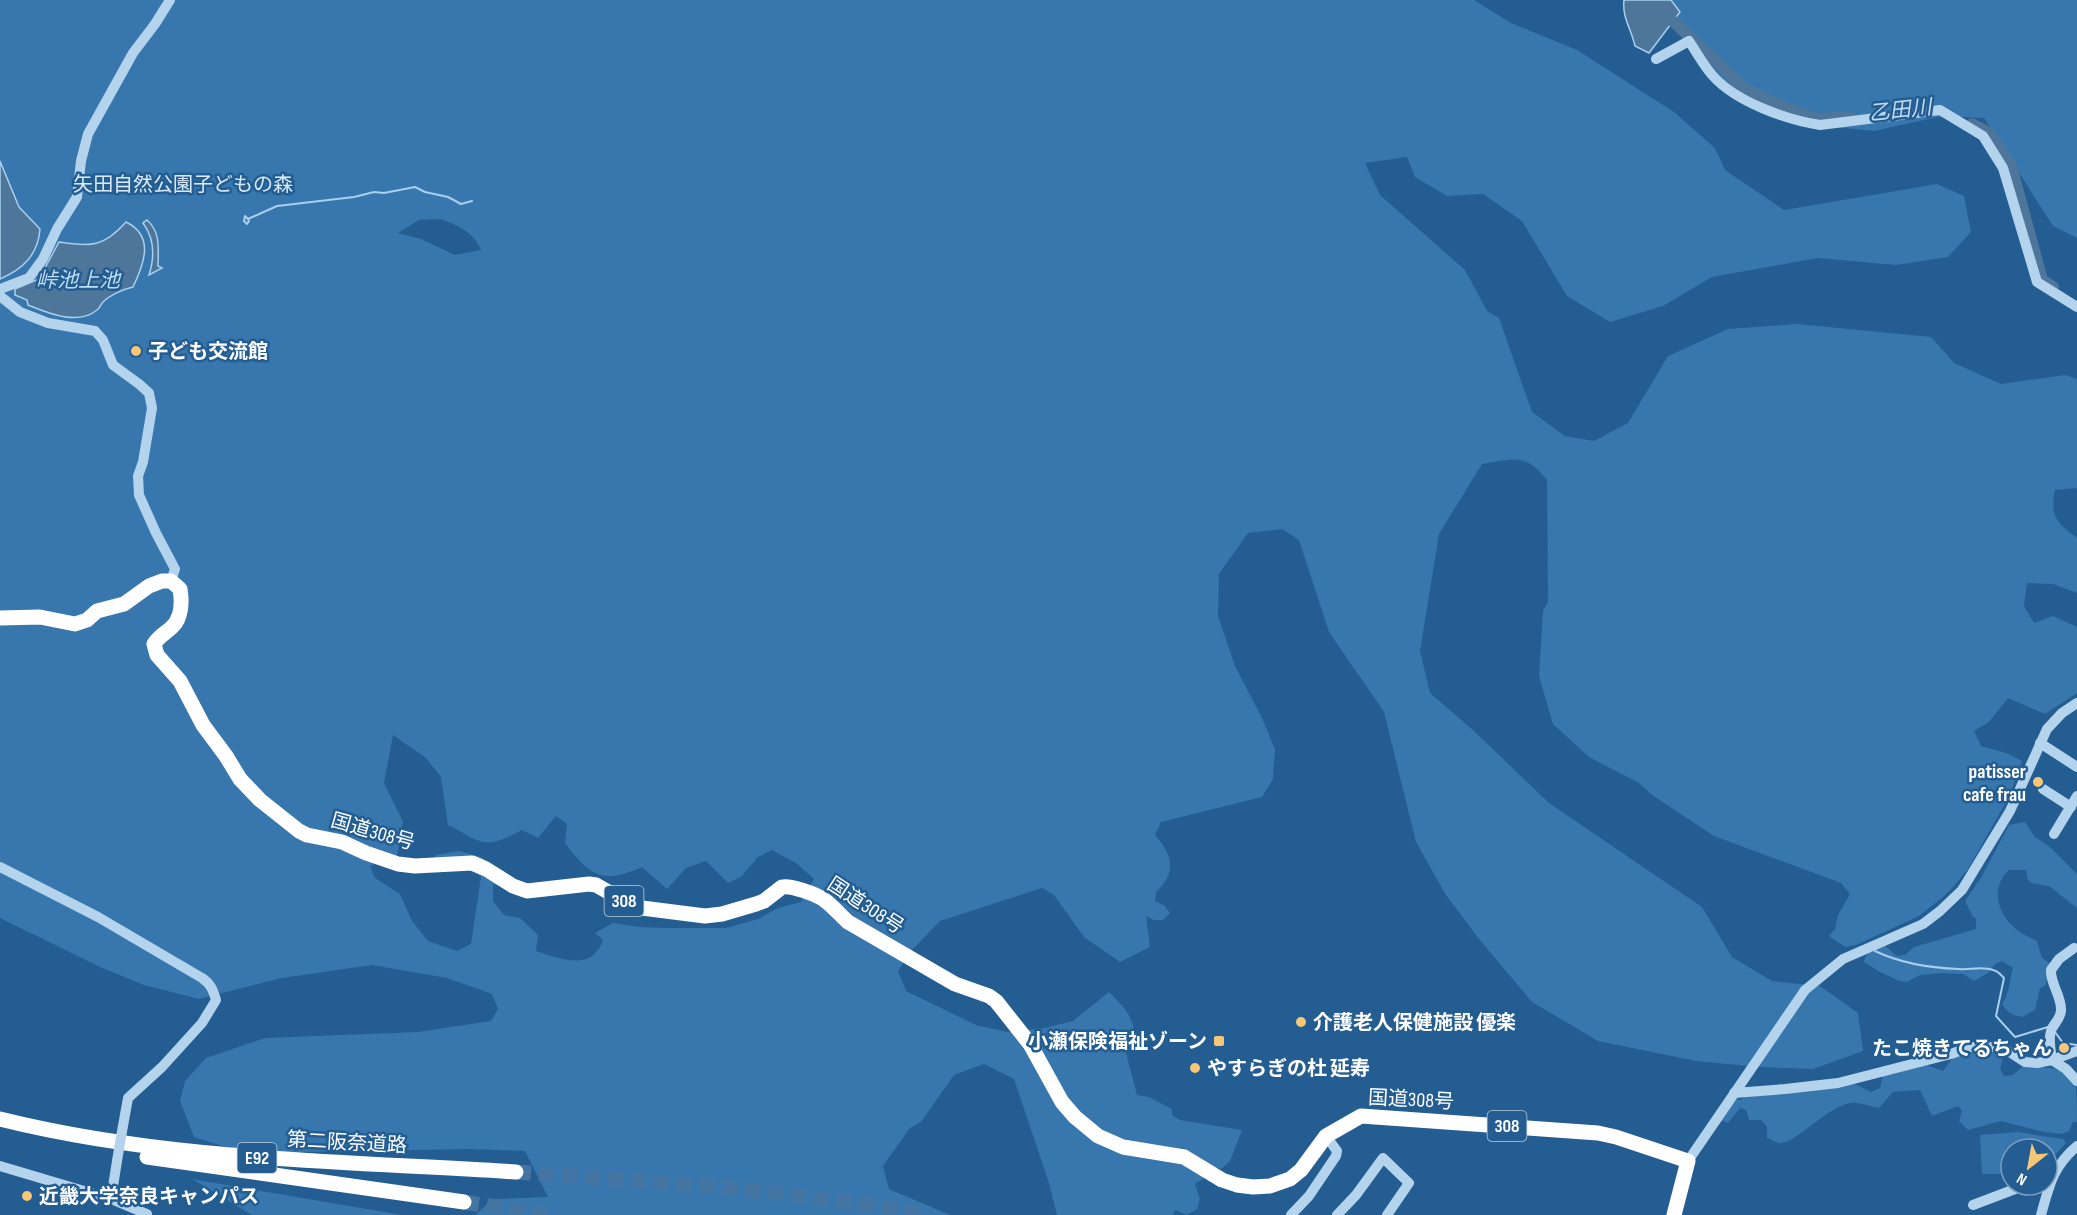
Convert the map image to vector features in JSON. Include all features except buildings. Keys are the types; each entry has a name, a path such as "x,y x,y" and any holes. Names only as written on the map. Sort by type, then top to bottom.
{"highway":[{"path":"0,618 40,617 75,624 87,620 97,612 124,604 149,586 162,581 171,581"},
{"name":"国道308号","path":"171,581 180,590 181,608 176,623 154,644 157,655 180,681 203,725 246,787 291,825 307,835 342,842 398,864 415,866 472,863 520,890 548,890 589,884 596,885 633,906 696,915 722,914 764,901 782,887 795,888 824,900 840,912 848,922 955,984 989,996 1030,1044 1066,1107 1090,1130 1106,1141 1123,1147 1177,1155 1190,1160 1222,1180 1245,1186 1262,1187 1278,1185 1301,1170 1326,1136 1361,1116 1598,1133 1688,1161"},
{"name":"第二阪奈道路","path":"0,1119 88,1138 203,1154 516,1172"},
{"name":"第二阪奈道路","path":"0,1129 139,1156 465,1202"},
{"path":"1674,1215 1688,1161"}],"street":[{"path":"0,289 29,278 43,259 77,197 81,161 88,134 133,53 170,0"},
{"path":"1656,59 1689,42 1714,77 1744,99 1800,122 1820,125 1940,110 1983,136 2003,168 2037,282 2077,307"},
{"path":"0,296 20,312 48,323 95,331 103,340 112,365 149,393 152,408 143,462 138,476 139,495 176,569 171,581"},
{"path":"1688,1161 1805,990 1843,959 1923,924 1962,890 2010,811 2047,729 2062,713 2077,703"},
{"path":"2040,743 2077,767"},
{"path":"2043,789 2071,807"},
{"path":"2054,834 2077,796"},
{"path":"0,867 98,917 202,978 210,984 213,991 216,1000 202,1023 162,1067 128,1098 111,1199"},
{"path":"2052,1060 2050,1033 2059,1019 2061,1010 2060,1001 2052,984 2051,970 2059,959 2074,948"},
{"path":"1734,1093 1838,1083 1970,1047 2002,1047 2025,1062 2037,1063 2077,1051"},
{"path":"2052,1060 2066,1069 2077,1081"},
{"path":"1291,1215 1309,1197 1336,1156 1337,1151 1326,1136"},
{"path":"2059,1165 2077,1146"},
{"path":"1337,1215 1356,1195 1383,1158 1409,1183 1388,1215"},
{"path":"0,1166 111,1199 147,1214"},
{"path":"1973,1205 1999,1195"},
{"path":"2041,1215 2046,1197"}],"green space":[{"name":"矢田自然公園子どもの森","path":"0,0 1474,0 1511,23 1577,50 1674,112 1715,148 1725,170 1784,210 1937,184 1964,196 1971,232 1948,257 1896,265 1818,258 1712,277 1663,306 1610,322 1567,296 1522,221 1483,194 1447,196 1415,177 1407,157 1365,163 1380,195 1465,270 1487,311 1499,318 1532,412 1565,436 1594,441 1628,423 1668,356 1728,329 1797,324 1931,337 1954,363 2001,384 2065,375 2077,379 2077,488 2055,490 2053,507 2059,523 2077,538 2077,593 2053,584 2027,583 2024,606 2034,623 2053,616 2077,627 2077,693 2045,714 2008,698 1989,722 1974,731 1981,746 2009,754 2022,761 2009,797 1968,869 1943,897 1919,916 1856,945 1845,947 1829,936 1835,929 1838,915 1850,894 1841,883 1714,836 1652,795 1639,783 1589,757 1553,724 1539,676 1543,611 1548,602 1547,480 1539,471 1525,461 1510,459 1482,464 1439,534 1420,651 1430,693 1474,731 1549,803 1702,907 1732,957 1772,981 1820,986 1858,1013 1863,1051 1813,1069 1696,1061 1598,1041 1532,1002 1479,939 1446,895 1416,842 1384,712 1329,632 1299,540 1282,529 1248,533 1219,574 1218,616 1235,666 1275,749 1273,779 1262,797 1161,822 1155,835 1169,857 1170,871 1163,885 1156,892 1155,901 1165,906 1170,913 1163,920 1154,920 1146,916 1150,947 1120,962 1084,937 1054,895 1042,888 940,921 911,951 898,971 906,991 976,1025 1007,1032 1045,1028 1073,1021 1109,992 1121,1004 1134,1029 1124,1045 1137,1095 1149,1097 1172,1109 1172,1115 1180,1120 1242,1130 1230,1161 1221,1169 1211,1166 1200,1173 1204,1178 1195,1184 1200,1199 1197,1209 1187,1215 1175,1210 1173,1215 1057,1215 1049,1183 1014,1079 984,1064 954,1075 921,1122 910,1128 883,1166 889,1189 950,1215 475,1215 493,1199 548,1197 525,1151 471,1149 299,1152 232,1149 194,1137 180,1101 185,1081 206,1058 265,1038 418,1032 491,1021 498,1009 492,994 447,978 372,965 282,978 199,999 144,985 100,967 0,918","holes":["440,219 469,234 481,250 455,255 421,239 398,233 419,220","393,735 426,758 441,777 448,825 477,840 491,842 522,830 538,838 556,816 567,824 565,843 582,863 598,874 617,875 642,867 667,889 686,868 706,861 728,883 741,877 758,857 772,850 796,863 814,879 801,902 778,908 758,919 726,928 640,927 613,923 595,933 603,940 598,950 583,960 574,960 536,951 538,935 520,918 504,915 493,901 493,884 513,891 518,883 481,857 459,851 436,855 430,869 473,868 481,877 471,944 457,951 428,941 412,921 400,894 375,878 370,866 397,856 403,822 384,783"]},
{"path":"1667,0 2077,0 2077,238 2053,226 1984,118 1942,116 1874,131 1804,124 1744,99 1714,77 1680,30"},
{"path":"2025,822 2034,836 2051,848 2077,874 2077,908 2049,886 2032,883 2028,880 2026,870 2009,870 1999,884 2000,908 2009,923 2018,931 2037,941 2042,958 2050,963 2046,985 2040,988 2035,1010 2022,1017 2010,1013 2004,1007 2002,1004 2008,991 2013,968 2002,961 1974,981 1963,974 1943,973 1920,975 1907,982 1899,981 1864,962 1869,952 1881,947 1885,946 1897,956 1905,955 1914,947 1976,929 1976,919 1965,901 1982,876 2009,825"},
{"path":"1983,1050 1997,1050 1997,1055 2003,1058 2000,1069 2004,1076 2013,1075 2022,1067 2054,1069 2067,1075 2076,1088 2077,1122 2073,1122 2069,1131 2062,1134 2001,1121 1968,1130 1959,1121 1962,1111 1958,1106 1932,1116 1920,1090 1893,1092 1879,1108 1854,1103 1841,1106 1795,1137 1780,1143 1767,1138 1767,1126 1761,1120 1749,1120 1746,1110 1740,1108 1728,1123 1721,1120 1736,1099 1741,1100 1745,1096 1853,1083 1871,1092 1880,1088 1883,1075 1924,1064 1943,1071 1953,1057"},
{"path":"2018,1132 2050,1137 1999,1137 1999,1174 1982,1174 1980,1135"},
{"path":"2059,1138 2066,1143 2059,1151"},
{"path":"192,1179 402,1215 252,1215"}],"water":[{"path":"1624,0 1671,0 1680,12 1649,53 1635,46 1626,18"},
{"path":"0,161 19,207 40,229 33,254 16,271 0,279"},
{"path":"147,220 157,235 158,266 162,268 149,275 153,248 150,235 143,223"},
{"name":"峠池上池","path":"126,222 141,235 144,243 141,269 133,287 113,295 89,315 72,318 28,305 27,300 15,295 15,289 39,279 59,242 88,244 104,241"}],"waterway":[{"name":"乙田川","path":"1674,22 1745,89 1816,119 1850,117"},
{"name":"乙田川","path":"1972,124 1989,133 2011,166 2042,280 2053,287"},
{"path":"248,219 247,224 244,221 245,216 248,219 277,206 415,187 425,192 448,197 461,204 472,201"},
{"path":"1875,951 1905,962 1927,966 1985,968 1996,971 2004,978 1996,1016 2015,1037 2048,1027"},
{"path":"2055,1032 2063,1043 2077,1045"}],"tunnel":[{"path":"516,1172 773,1193 926,1215"},
{"path":"464,1202 548,1215"}],"place":[{"name":"子ども交流館","path":"136,351"},
{"name":"patisser cafe frau","path":"2038,782"},
{"name":"介護老人保健施設 優楽","path":"1301,1022"},
{"name":"小瀬保険福祉ゾーン","path":"1219,1041"},
{"name":"たこ焼きてるちゃん","path":"2064,1048"},
{"name":"やすらぎの杜 延寿","path":"1195,1068"},
{"name":"近畿大学奈良キャンパス","path":"27,1196"}]}
